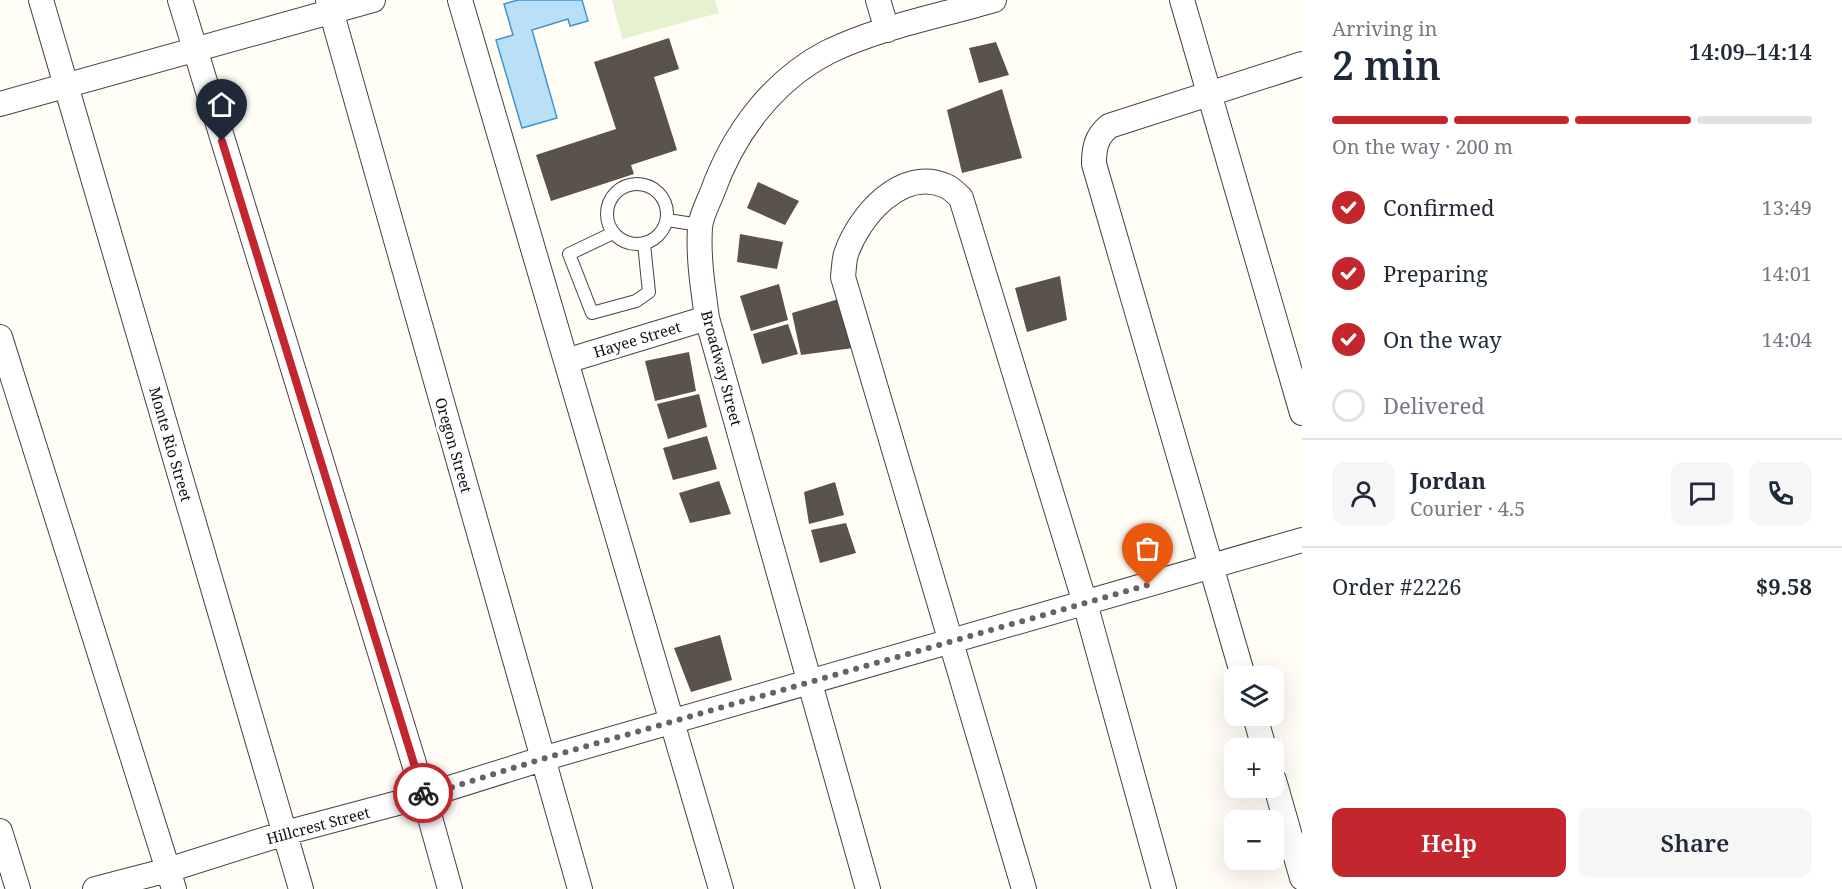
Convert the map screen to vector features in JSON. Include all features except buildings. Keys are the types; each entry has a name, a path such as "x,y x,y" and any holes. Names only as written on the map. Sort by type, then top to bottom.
{"street":[{"name":"Monte Rio Street","path":"41,0 301,889"},
{"path":"180,0 424,796 450,889"},
{"path":"0,104 194,51 330,6 373,0"},
{"path":"460,0 721,889"},
{"path":"878,0 887,30"},
{"name":"Broadway Street","path":"868,889 707,318 700,270 700,225 717,179 741,131 779,85 828,52 887,30 994,0"},
{"path":"1182,0 1211,93 1302,414"},
{"name":"Oregon Street","path":"330,6 580,889"},
{"path":"1241,666 1094,164 1097,140 1109,126 1302,64"},
{"path":"1024,889 843,276 846,254 867,214 899,188 921,182 946,186 961,198 1085,603 1164,889"},
{"name":"Hayee Street","path":"566,361 707,318"},
{"path":"0,337 171,879"},
{"name":"Hillcrest Street","path":"95,889 171,879 285,833 424,796 672,721 1302,540"},
{"path":"1279,798 1302,878"},
{"path":"0,831 18,889"}],"lane":[{"path":"630,184 640,184 658,192 664,200 667,220 659,235 644,244 627,243 613,233 608,224 608,204 620,188 630,184"},
{"path":"667,220 700,225"},
{"path":"613,233 569,254 592,313 636,301 649,292 644,244"}],"green space":[{"path":"612,0 715,0 719,13 622,39"}],"water":[{"path":"518,0 582,0 588,21 570,26 568,19 532,30 557,118 522,128 496,40 513,35 504,4"}],"way so far":[{"path":"423,793 424,796 542,759 1148,585"}],"route":[{"path":"222,141 423,793"}]}
